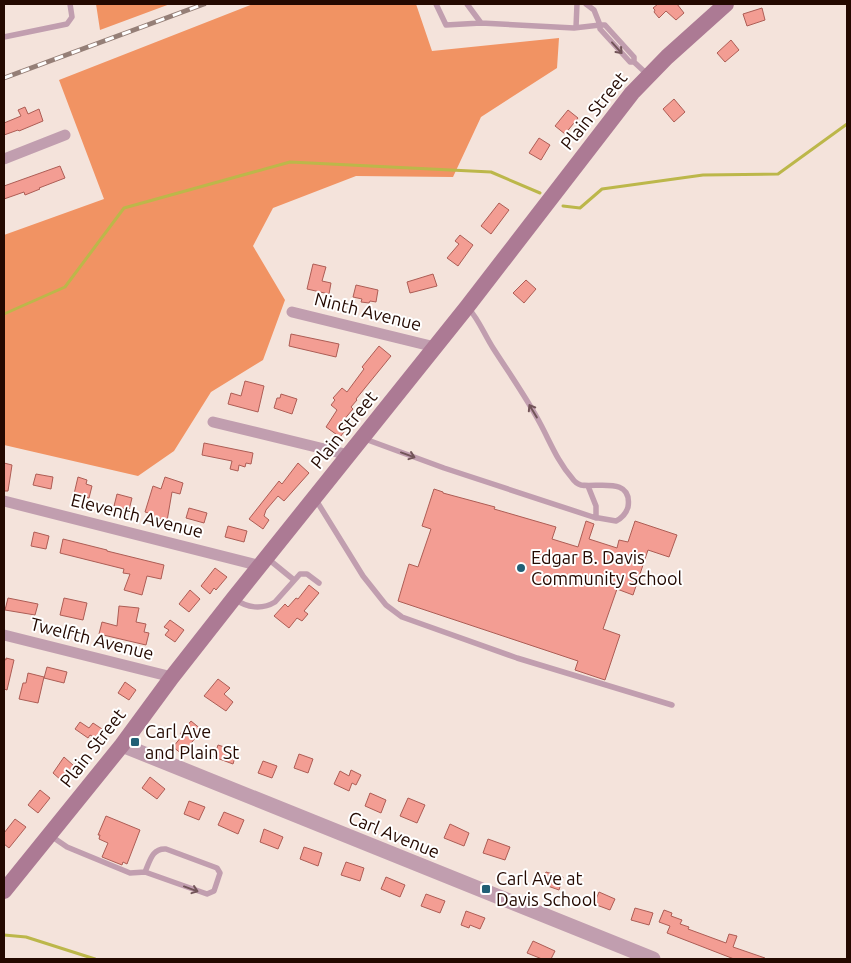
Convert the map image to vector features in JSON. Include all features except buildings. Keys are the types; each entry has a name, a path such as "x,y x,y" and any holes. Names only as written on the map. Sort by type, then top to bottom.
{"main road":[{"name":"Plain Street","path":"4,891 122,745 234,598 467,307 598,136 648,76 726,4"}],"street":[{"path":"4,159 65,135"},
{"name":"Ninth Avenue","path":"292,312 435,347"},
{"path":"213,422 349,456"},
{"name":"Eleventh Avenue","path":"4,501 264,562"},
{"name":"Twelfth Avenue","path":"4,635 172,677"},
{"name":"Carl Avenue","path":"122,745 653,959"}],"lane":[{"path":"4,37 67,24 72,17 70,4"},
{"path":"436,4 446,25 481,23 576,27 605,25 634,57 634,62 648,76"},
{"path":"467,4 481,23"},
{"path":"576,27 577,4"},
{"path":"586,4 594,10 600,24"},
{"path":"363,438 444,468 596,518 611,521 619,519 627,510 628,499 618,487 602,484 588,486 575,482 555,454 542,426 476,317 467,307"},
{"path":"588,486 596,506 596,518"},
{"path":"315,498 363,576 386,605 402,617 517,658 672,705"},
{"path":"264,562 294,580"},
{"path":"234,598 242,604 264,607 275,602 300,574 304,573 319,583"},
{"path":"49,835 67,847 130,873 146,872 206,894 214,891 220,873 217,868 166,848 156,850 152,855 146,872"}],"shaded area":[{"path":"96,4 170,4 100,30"},
{"path":"253,4 416,4 432,51 559,38 557,68 481,117 453,177 356,176 273,208 253,246 285,300 263,360 211,392 174,451 138,476 4,445 4,235 104,199 59,80"}],"waterway":[{"path":"563,206 580,208 602,189 703,175 778,174 847,124"},
{"path":"4,314 65,287 124,208 290,162 491,172 540,193"},
{"path":"4,935 26,937 95,959"}],"railway":[{"path":"4,78 204,4"}],"place":[{"name":"Edgar B. Davis Community School","path":"521,568"},
{"name":"Carl Ave and Plain St","path":"135,742"},
{"name":"Carl Ave at Davis School","path":"486,889"}]}
